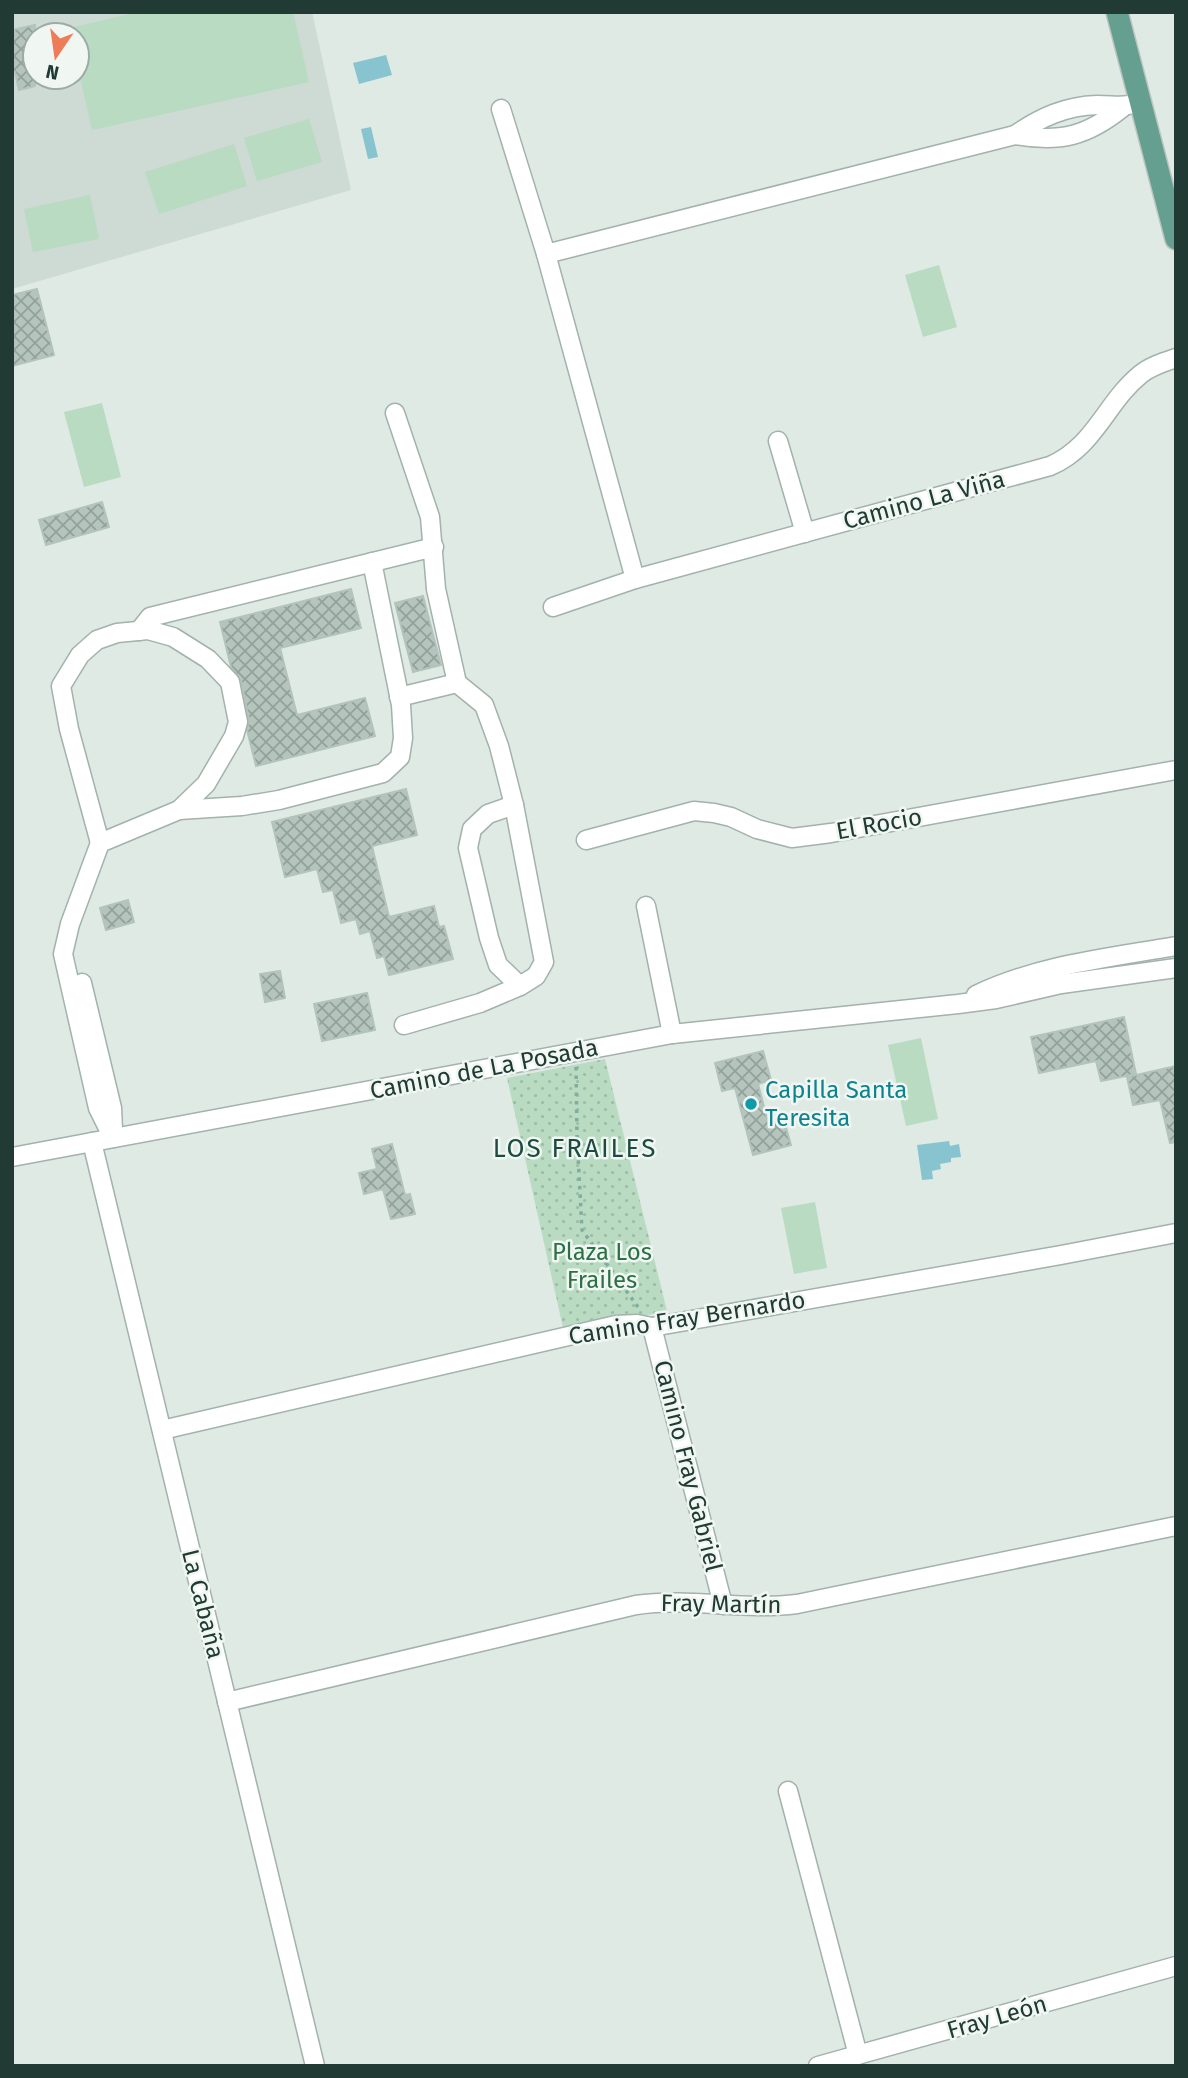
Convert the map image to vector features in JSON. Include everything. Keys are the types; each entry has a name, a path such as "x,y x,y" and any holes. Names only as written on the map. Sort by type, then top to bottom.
{"main road":[{"path":"1117,12 1132,105 1176,239"}],"street":[{"path":"546,254 1015,135 1055,112 1077,107 1132,105"},
{"path":"1015,135 1038,139 1083,133 1132,105"},
{"path":"501,109 546,254 635,579"},
{"name":"Camino La Viña","path":"553,607 635,579 1050,466 1066,459 1082,445 1132,382 1144,372 1176,358"},
{"path":"396,413 430,517 436,589 457,682 484,705 499,746 514,805 544,962 536,976 520,986 480,1003 404,1025"},
{"path":"778,441 805,533"},
{"path":"139,631 150,617 434,547"},
{"path":"100,842 179,810 242,806 279,800 383,773 400,757 403,738 399,698 372,562"},
{"path":"113,1138 112,1108 70,924 100,842 69,729 61,686 80,655 97,640 117,633 148,629 173,637 208,659 230,682 238,722 234,736 206,784 179,810"},
{"path":"399,698 457,682"},
{"name":"El Rocio","path":"586,840 694,811 732,817 757,829 792,838 1176,770"},
{"path":"514,805 488,814 472,829 468,848 498,965 520,986"},
{"path":"646,906 672,1034"},
{"name":"Camino de La Posada","path":"958,1004 1028,974 1049,968 1176,946"},
{"name":"Camino de La Posada","path":"12,1157 672,1034 958,1004 996,999 1061,984 1176,968"},
{"name":"La Cabaña","path":"92,1142 315,2066"},
{"name":"Camino Fray Bernardo","path":"162,1430 616,1325 638,1324 652,1327 1176,1233"},
{"name":"Camino Fray Gabriel","path":"652,1327 723,1605"},
{"name":"Fray Martín","path":"227,1702 636,1605 670,1601 755,1607 797,1604 1176,1526"},
{"path":"788,1791 858,2055"},
{"name":"Fray León","path":"818,2066 1176,1966"}],"path":[{"path":"576,1051 582,1230 652,1327"}],"shaded area":[{"path":"12,12 312,12 351,190 12,289"}],"green space":[{"path":"139,12 293,12 309,82 92,130 83,91 91,91 91,23"},
{"path":"309,119 322,162 257,181 244,138"},
{"path":"234,144 247,186 159,214 145,172"},
{"path":"90,195 99,239 33,252 24,209"},
{"path":"939,265 957,327 923,337 905,275"},
{"path":"102,403 121,477 84,487 64,412"},
{"path":"921,1038 938,1119 906,1126 888,1045"},
{"name":"Plaza Los Frailes","path":"605,1059 667,1311 564,1332 507,1078"},
{"path":"815,1202 827,1268 794,1274 781,1208"}],"water":[{"path":"386,55 392,75 359,84 353,63"},
{"path":"371,127 378,157 368,159 361,129"},
{"path":"949,1141 950,1146 959,1144 961,1157 951,1158 951,1162 940,1164 941,1169 932,1171 933,1179 922,1180 917,1145"}],"building":[{"path":"21,28 19,90 15,72 12,72 12,30"},
{"path":"37,289 54,355 12,366 12,295"},
{"path":"102,502 109,527 46,545 39,520"},
{"path":"351,589 361,628 280,648 297,715 365,698 375,736 256,766 247,730 249,720 241,680 231,667 220,622"},
{"path":"423,596 441,665 413,672 395,603"},
{"path":"406,789 417,835 372,846 389,917 434,906 439,927 444,926 453,959 389,975 384,956 377,958 370,931 360,934 356,919 341,923 333,890 323,892 317,869 285,877 272,822"},
{"path":"128,900 134,922 106,930 100,908"},
{"path":"280,971 285,998 265,1002 260,974"},
{"path":"367,993 375,1030 322,1041 314,1004"},
{"path":"1124,1017 1136,1074 1101,1081 1096,1061 1039,1073 1031,1037"},
{"name":"Capilla Santa Teresita","path":"763,1051 771,1080 758,1084 768,1122 783,1117 791,1145 753,1155 735,1088 722,1091 715,1063"},
{"path":"1176,1066 1176,1142 1170,1143 1160,1100 1133,1105 1127,1077"},
{"path":"392,1144 405,1195 410,1194 415,1214 391,1219 383,1189 364,1194 359,1173 377,1169 372,1149"}],"place":[{"name":"Capilla Santa Teresita","path":"751,1104"}],"district":[{"name":"LOS FRAILES","path":"575,1148"}]}
